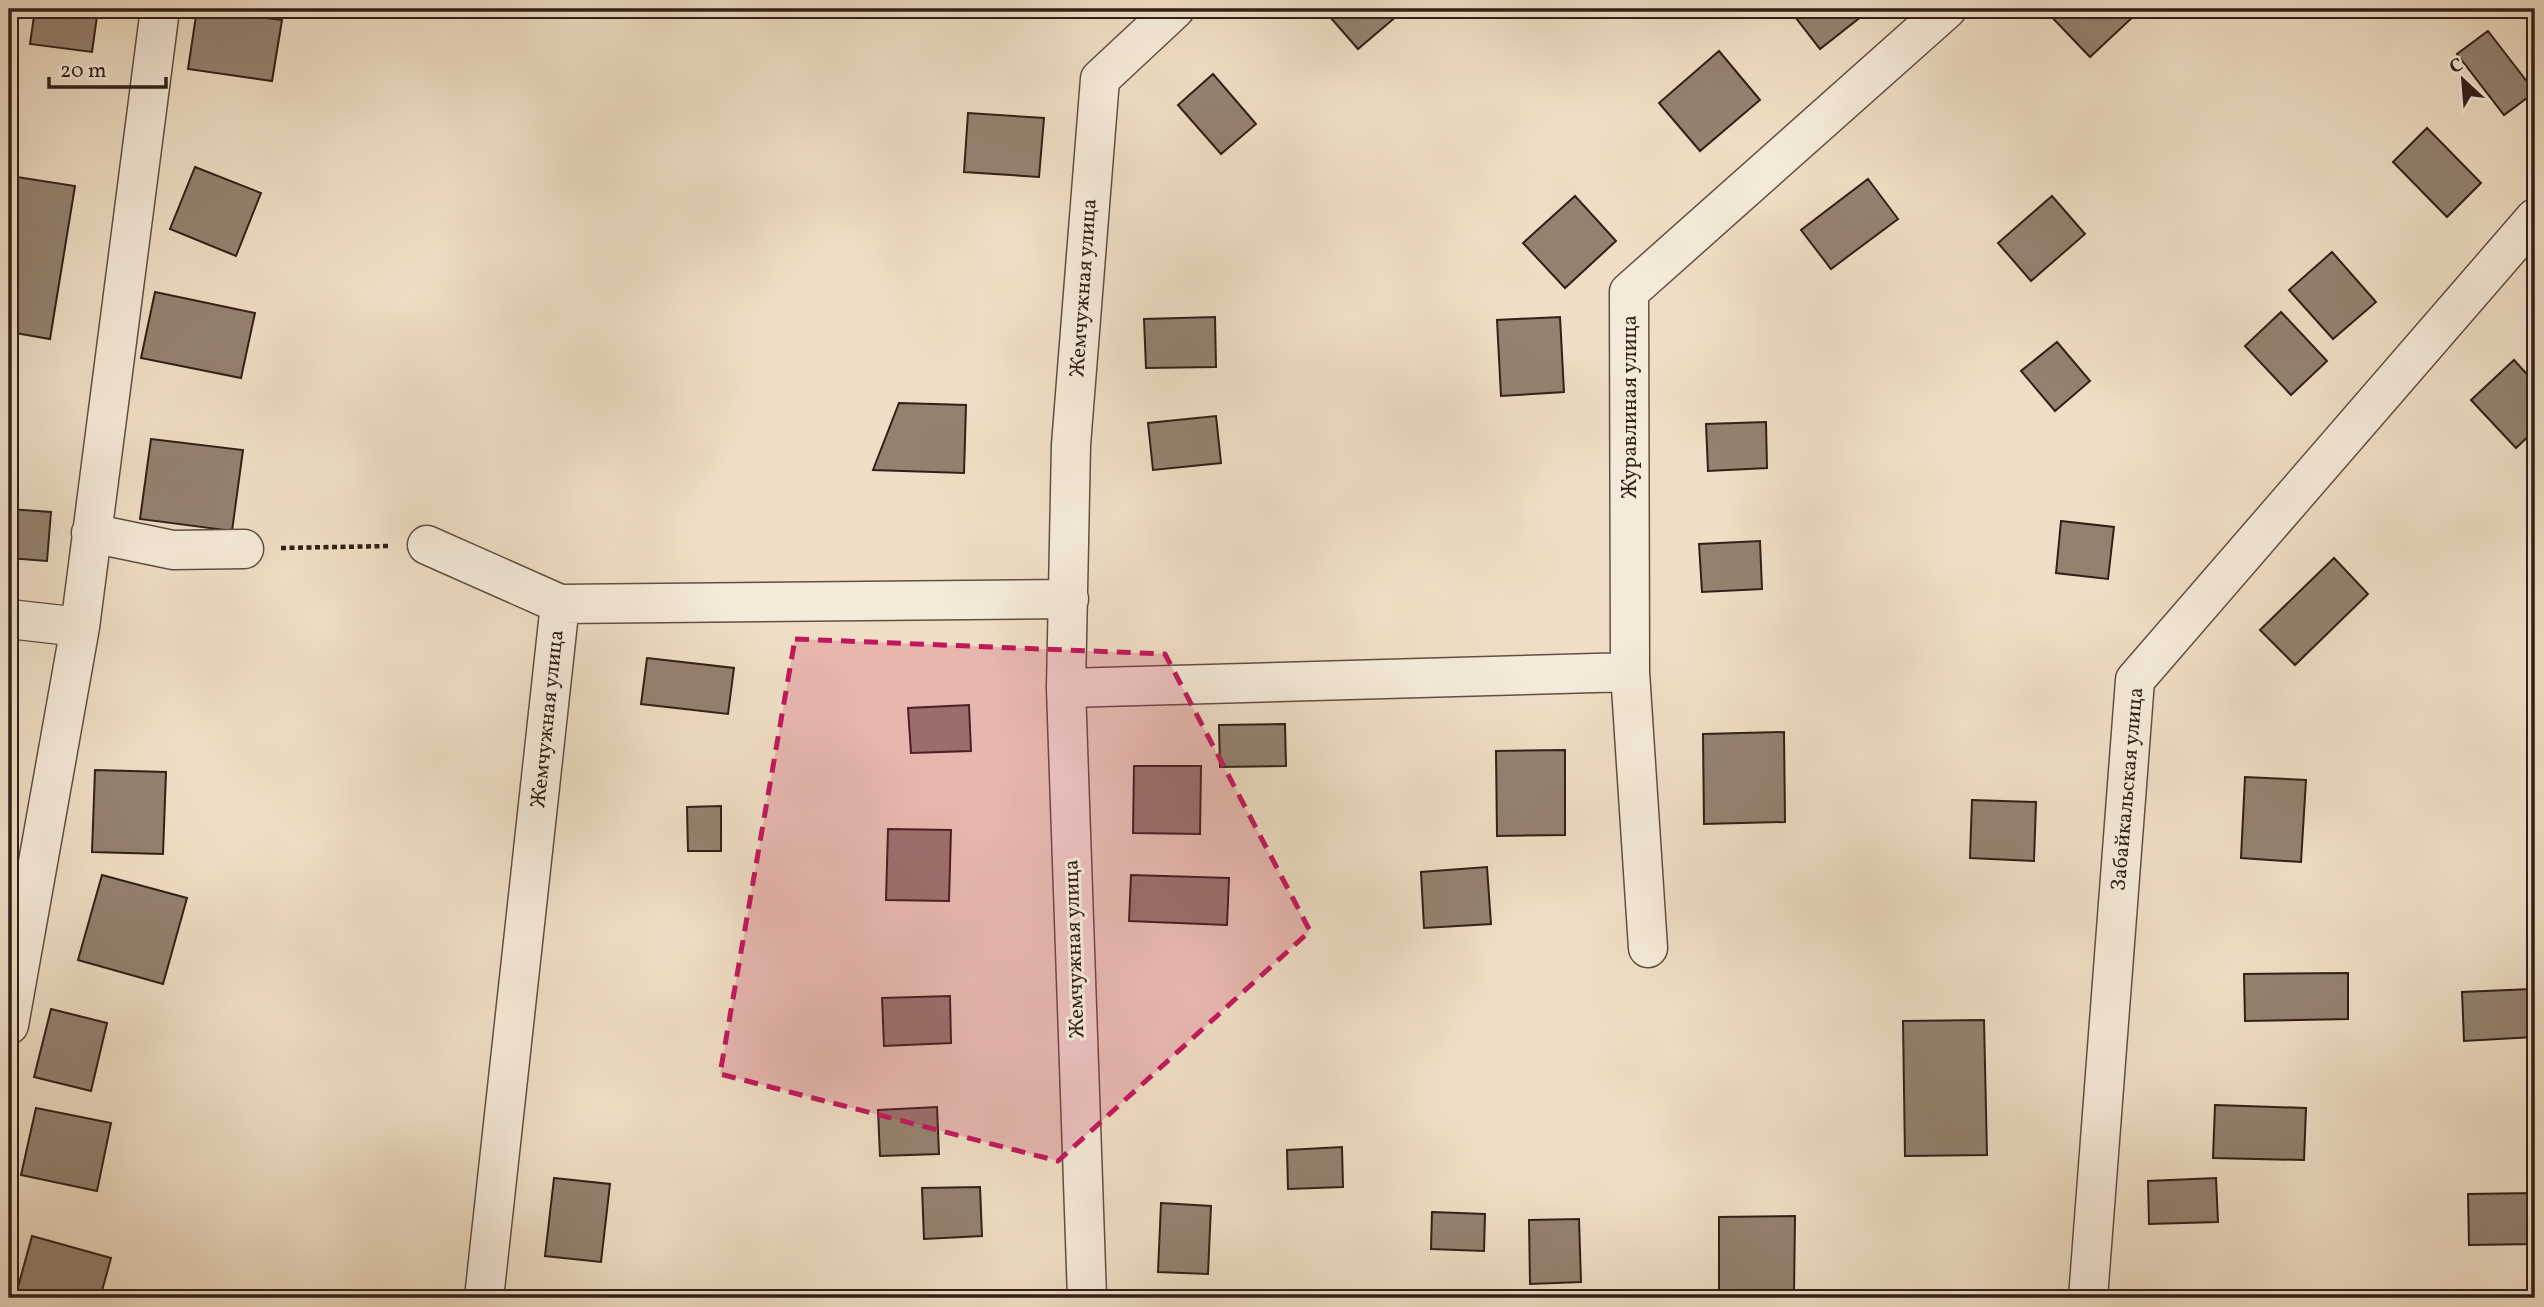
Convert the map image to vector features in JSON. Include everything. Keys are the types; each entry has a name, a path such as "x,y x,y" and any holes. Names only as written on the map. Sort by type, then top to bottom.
{"street":[{"path":"9,1026 80,627 160,9"},
{"name":"Жемчужная улица","path":"1087,1298 1066,688 1071,445 1100,79 1175,9"},
{"name":"Журавлиная улица","path":"1648,948 1630,672 1629,292 1947,9"},
{"name":"Забайкальская улица","path":"2088,1298 2135,680 2535,218"},
{"path":"92,533 173,550 244,549"},
{"path":"428,545 561,604"},
{"name":"Жемчужная улица","path":"484,1298 561,604 1069,599"},
{"path":"9,619 80,627"},
{"path":"1066,688 1630,672"}],"path":[{"path":"244,549 428,545"}],"highlighted area":[{"path":"795,639 1165,654 1310,931 1058,1161 720,1074"}],"building":[{"path":"35,9 98,9 92,52 30,44"},
{"path":"197,9 282,20 272,81 188,69"},
{"path":"1323,9 1405,9 1358,49"},
{"path":"1789,9 1857,9 1862,16 1820,49"},
{"path":"2044,9 2131,9 2136,14 2090,57"},
{"path":"2488,31 2535,92 2504,115 2457,54"},
{"path":"1719,51 1760,100 1700,151 1659,103"},
{"path":"1213,74 1256,124 1221,154 1178,105"},
{"path":"968,113 1044,118 1039,177 964,172"},
{"path":"2427,128 2481,183 2447,217 2393,162"},
{"path":"195,167 261,193 236,256 170,229"},
{"path":"17,177 75,186 50,339 9,332 9,225"},
{"path":"1868,179 1898,219 1831,269 1801,230"},
{"path":"1575,196 1616,241 1565,288 1523,243"},
{"path":"2052,196 2085,234 2031,281 1998,243"},
{"path":"2332,252 2376,302 2333,339 2289,290"},
{"path":"155,292 255,313 241,378 141,358"},
{"path":"2281,312 2327,361 2291,395 2245,346"},
{"path":"1215,317 1216,367 1146,368 1144,319"},
{"path":"1560,317 1564,392 1501,396 1497,320"},
{"path":"2057,342 2090,381 2055,411 2021,371"},
{"path":"2514,360 2535,383 2535,430 2516,448 2471,400"},
{"path":"899,403 966,405 964,473 873,470"},
{"path":"1216,416 1221,463 1153,470 1148,423"},
{"path":"1766,422 1767,468 1708,471 1706,424"},
{"path":"151,439 243,450 232,531 140,519"},
{"path":"9,509 51,512 47,561 9,558"},
{"path":"2061,521 2114,527 2108,579 2056,573"},
{"path":"1760,541 1762,589 1702,592 1699,544"},
{"path":"2334,558 2368,594 2295,665 2260,630"},
{"path":"647,658 734,668 728,714 641,704"},
{"path":"969,705 971,751 911,753 908,708"},
{"path":"1285,724 1286,766 1220,767 1219,725"},
{"path":"1784,732 1785,822 1704,824 1703,734"},
{"path":"1565,750 1565,835 1497,836 1496,751"},
{"path":"1134,766 1201,766 1200,834 1133,833"},
{"path":"95,770 166,772 163,854 92,852"},
{"path":"2245,777 2306,780 2301,862 2241,858"},
{"path":"1972,800 2036,802 2034,861 1970,858"},
{"path":"721,806 721,851 688,851 687,807"},
{"path":"888,829 951,830 949,901 886,900"},
{"path":"1487,867 1491,924 1424,928 1421,872"},
{"path":"102,875 187,898 163,984 78,960"},
{"path":"1131,875 1229,878 1227,925 1129,921"},
{"path":"2348,973 2348,1019 2245,1021 2244,974"},
{"path":"2531,989 2533,1037 2464,1041 2462,992"},
{"path":"950,996 951,1043 884,1046 882,998"},
{"path":"51,1009 107,1023 91,1091 34,1077"},
{"path":"1984,1020 1987,1155 1905,1156 1903,1021"},
{"path":"2215,1105 2306,1108 2304,1160 2213,1158"},
{"path":"937,1107 939,1154 880,1156 878,1110"},
{"path":"36,1108 111,1123 97,1191 21,1175"},
{"path":"1342,1147 1343,1187 1288,1189 1287,1150"},
{"path":"554,1178 610,1184 601,1262 545,1256"},
{"path":"2216,1178 2218,1222 2149,1224 2148,1181"},
{"path":"980,1187 982,1236 924,1239 922,1188"},
{"path":"2535,1193 2535,1244 2469,1245 2468,1194"},
{"path":"1161,1203 1211,1206 1208,1274 1158,1272"},
{"path":"1432,1212 1485,1214 1484,1251 1431,1249"},
{"path":"1795,1216 1794,1293 1719,1292 1719,1217"},
{"path":"1579,1219 1581,1282 1530,1284 1529,1220"},
{"path":"32,1236 111,1258 100,1298 15,1298"}]}
